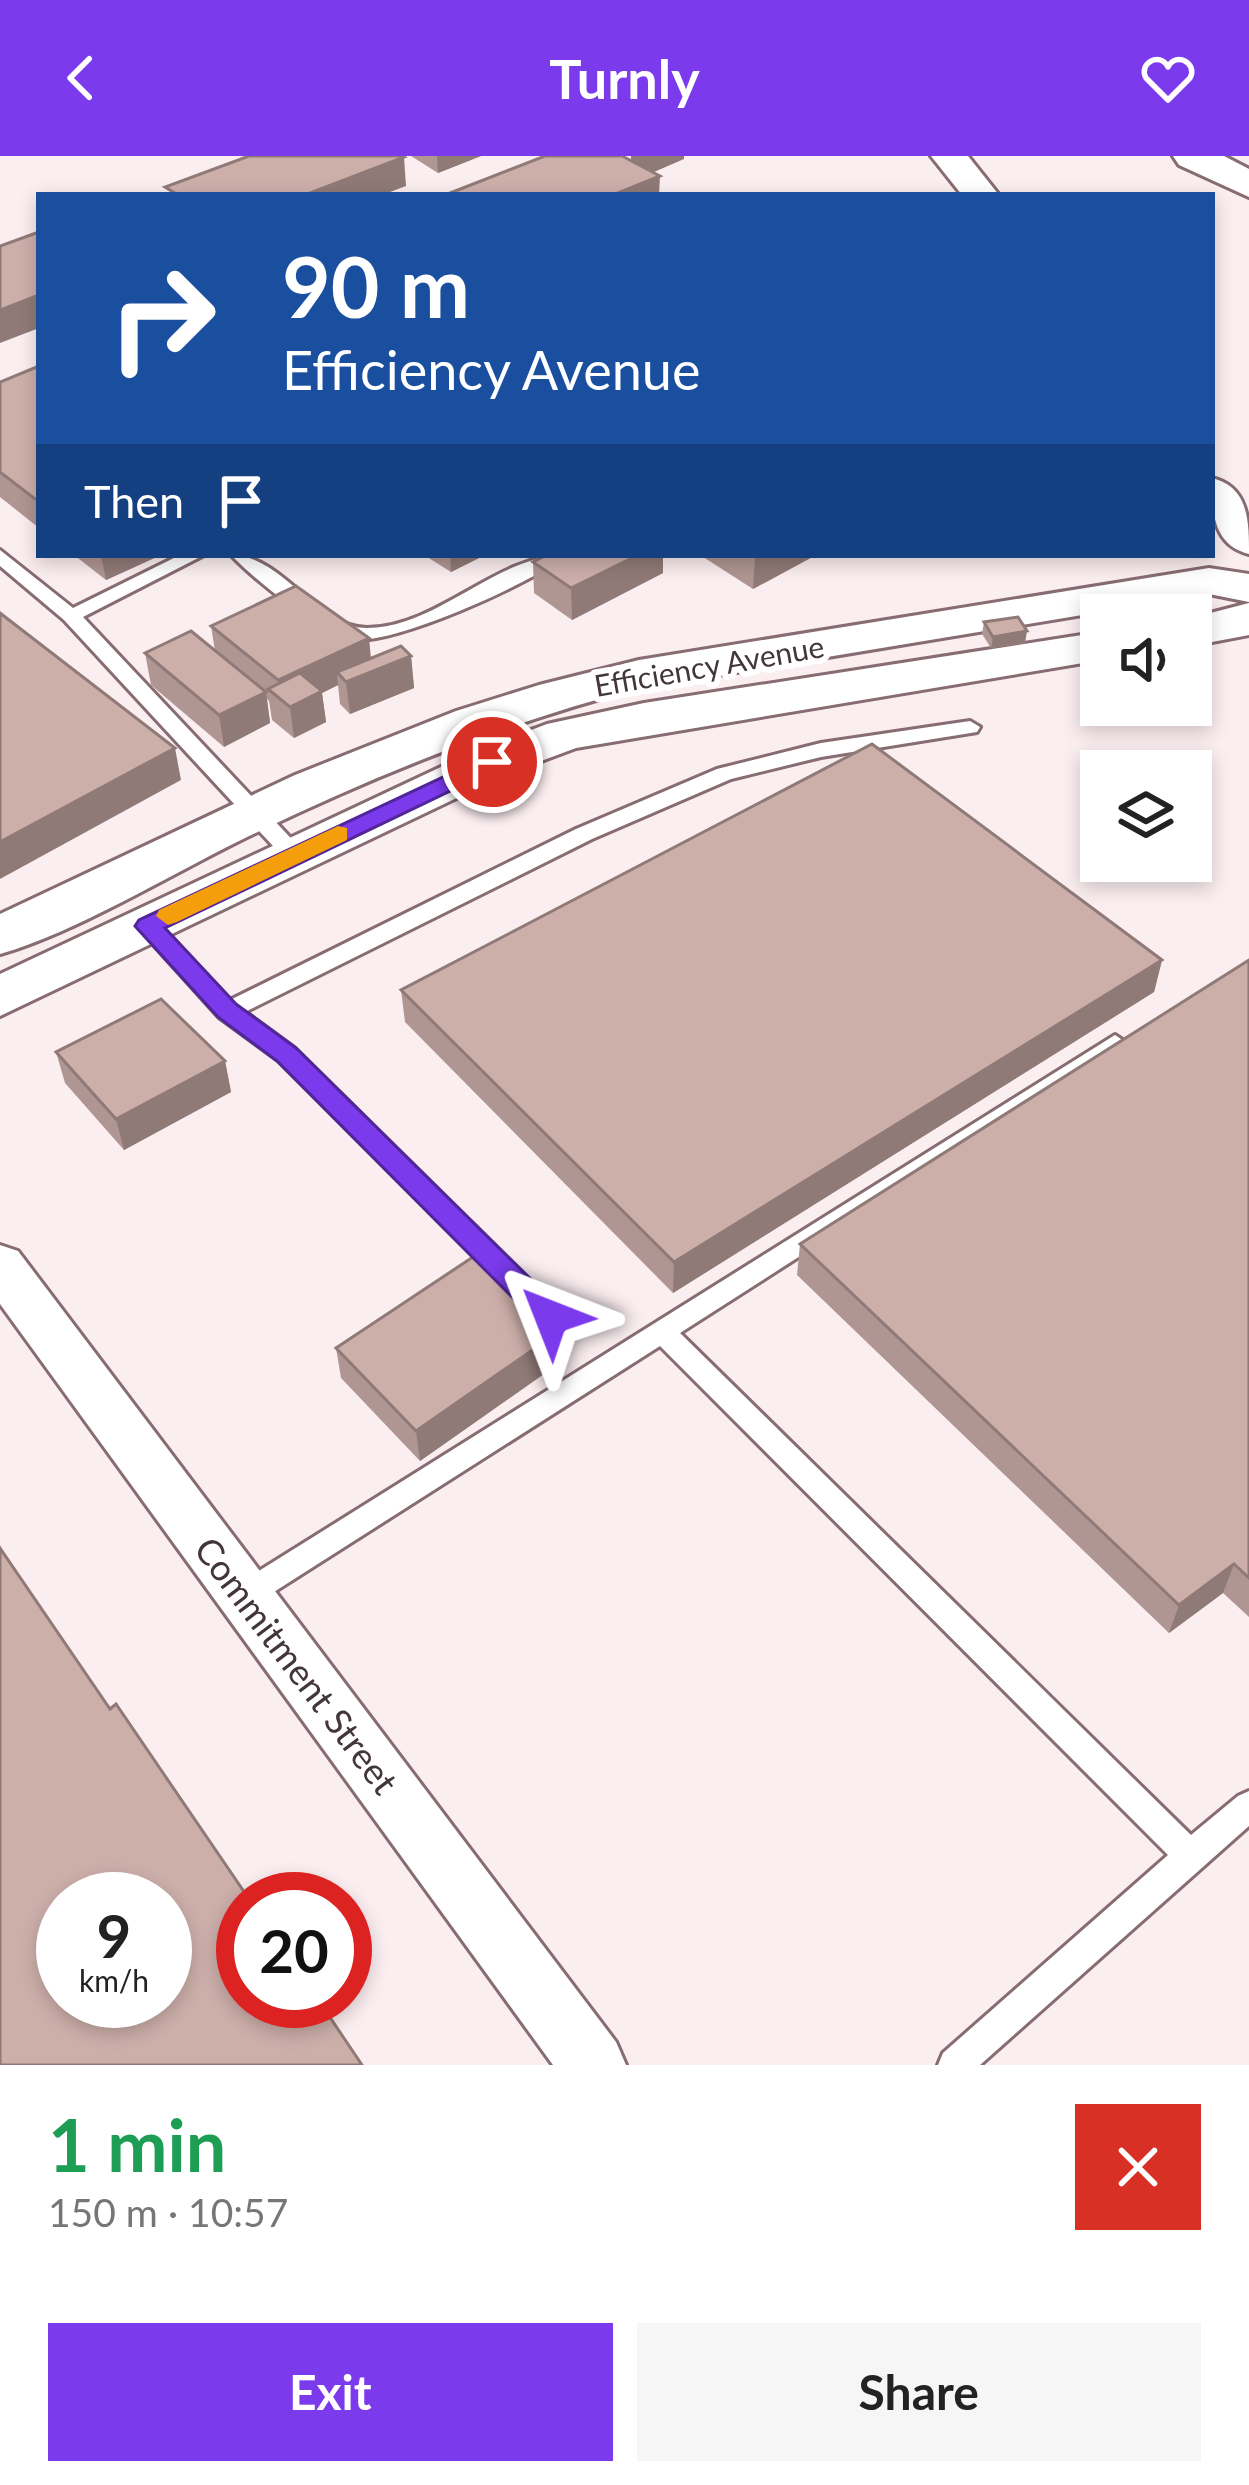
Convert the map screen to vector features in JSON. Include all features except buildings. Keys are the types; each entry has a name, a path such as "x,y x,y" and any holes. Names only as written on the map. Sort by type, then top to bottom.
{"highway":[{"path":"1193,156 1249,185"}],"street":[{"path":"949,156 979,192"},
{"path":"1215,495 1249,541"},
{"name":"Efficiency Avenue","path":"0,936 431,736 552,693 639,674 1209,581 1249,588"},
{"path":"1212,629 1249,617"},
{"name":"Efficiency Avenue","path":"0,997 492,762 564,736 644,718 1080,649"},
{"name":"Commitment Street","path":"0,1265 592,2065"}],"lane":[{"path":"0,556 70,616 294,855"},
{"path":"70,616 189,558"},
{"path":"244,558 344,630 372,635 406,625 551,558"},
{"path":"227,1011 584,834 724,774 821,750 970,727"},
{"path":"148,926 227,1011 286,1054 551,1317"},
{"path":"245,1595 1114,1043"},
{"path":"662,1331 1190,1856"},
{"path":"955,2065 1249,1806"}],"slow traffic":[{"path":"168,916 338,834"}],"route":[{"path":"492,762 148,926 227,1011 286,1054 551,1317"}]}
